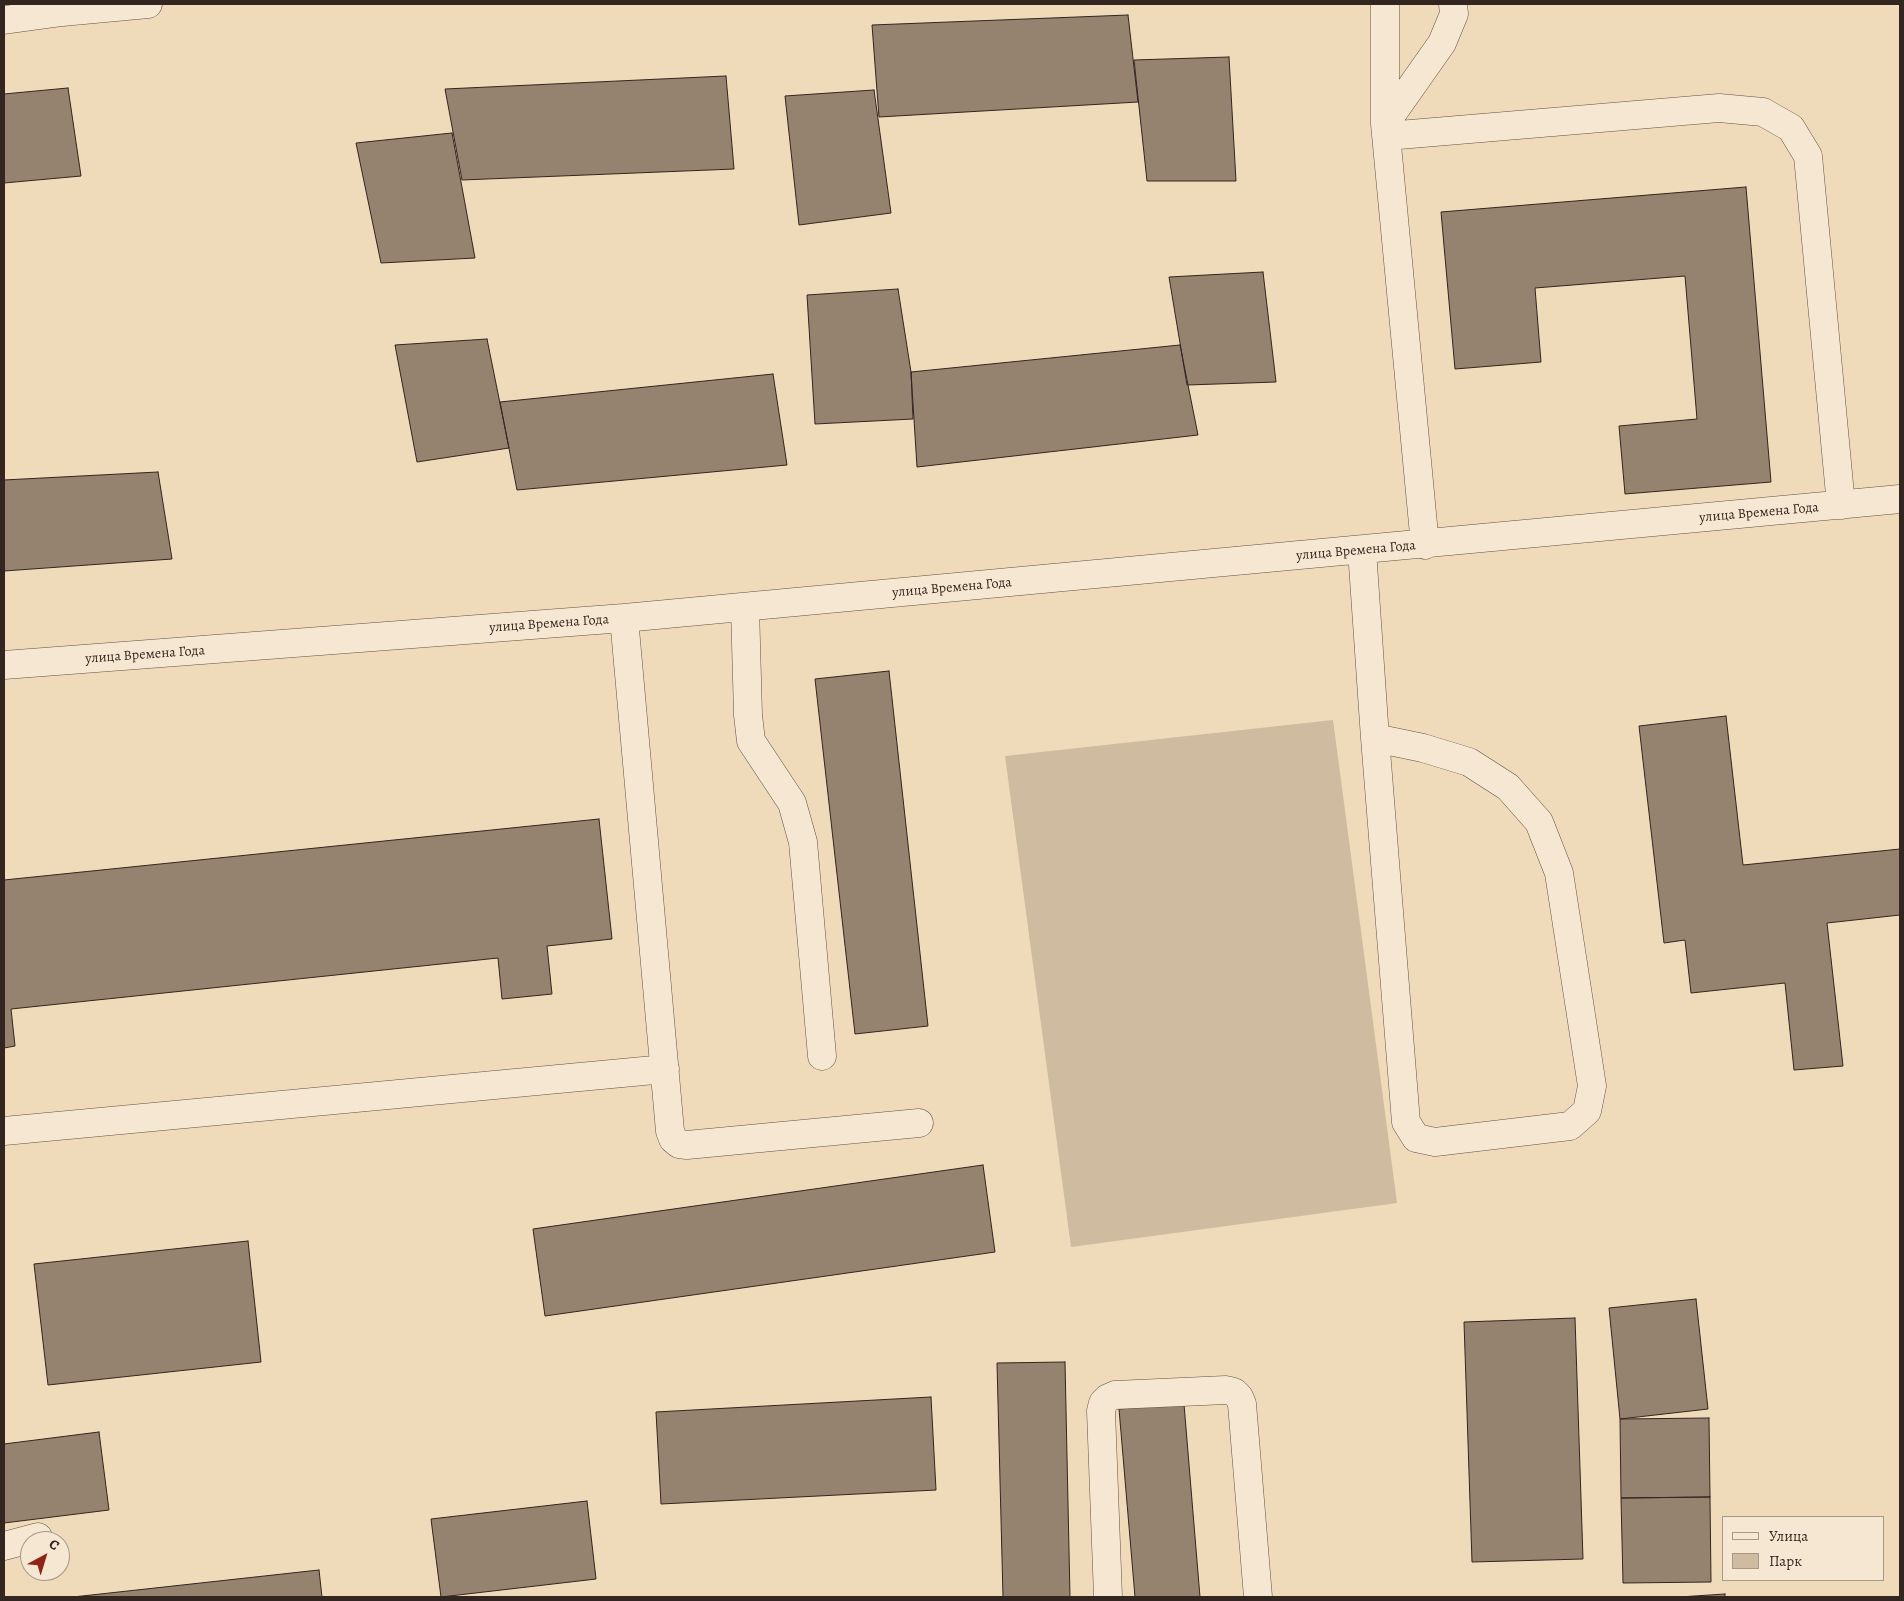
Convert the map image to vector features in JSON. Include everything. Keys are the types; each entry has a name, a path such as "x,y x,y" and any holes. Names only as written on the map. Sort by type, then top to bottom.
{"street":[{"path":"4,20 62,8 148,4"},
{"path":"1385,4 1386,130 1425,545"},
{"path":"1386,130 1442,43 1454,14 1453,4"},
{"path":"1386,130 1719,108 1763,112 1791,128 1808,156 1841,505"},
{"name":"улица Времена Года","path":"4,665 624,618 1425,545 1900,499"},
{"path":"1362,550 1375,738 1406,1122 1416,1138 1435,1142 1570,1126 1587,1111 1592,1086 1559,873 1539,822 1508,787 1469,762 1424,748 1375,738"},
{"path":"745,607 751,741 792,803 803,842 822,1056"},
{"path":"624,618 670,1131 673,1139 679,1144 687,1145 919,1123"},
{"path":"4,1131 665,1069"},
{"path":"1108,1597 1101,1411 1103,1403 1108,1398 1116,1395 1226,1390 1234,1392 1242,1404 1258,1597"},
{"path":"4,1546 20,1541"}],"green space":[{"path":"1333,720 1397,1203 1071,1247 1005,756"}],"building":[{"path":"1128,15 1138,102 879,117 872,25"},
{"path":"1229,57 1236,181 1147,181 1134,60"},
{"path":"726,76 734,169 462,180 445,89"},
{"path":"68,88 81,176 4,183 4,94"},
{"path":"874,90 891,213 799,225 785,96"},
{"path":"452,133 475,258 381,263 356,143"},
{"path":"1746,187 1771,482 1625,494 1619,426 1697,419 1685,276 1535,288 1541,362 1455,369 1441,212"},
{"path":"1263,272 1276,382 1187,385 1169,277"},
{"path":"898,289 911,372 913,419 815,424 807,295"},
{"path":"487,339 509,448 417,462 395,345"},
{"path":"1180,345 1198,435 917,467 911,372"},
{"path":"773,374 787,465 517,490 500,402"},
{"path":"158,472 172,559 4,571 4,480"},
{"path":"889,671 928,1026 855,1034 815,679"},
{"path":"1726,716 1743,865 1900,849 1900,915 1827,923 1843,1066 1794,1070 1785,983 1691,993 1685,940 1664,943 1639,726"},
{"path":"599,819 612,939 547,946 552,994 502,999 498,958 11,1009 15,1046 4,1048 4,880"},
{"path":"983,1165 995,1252 545,1316 533,1229"},
{"path":"248,1241 261,1362 48,1385 34,1264"},
{"path":"1696,1299 1708,1409 1620,1419 1609,1308"},
{"path":"1575,1318 1583,1559 1472,1562 1464,1322"},
{"path":"1065,1362 1070,1597 1003,1597 997,1363"},
{"path":"931,1397 936,1490 661,1504 656,1412"},
{"path":"1184,1404 1200,1597 1135,1597 1119,1409"},
{"path":"1709,1418 1710,1497 1621,1498 1620,1419"},
{"path":"99,1432 109,1510 4,1523 4,1444"},
{"path":"1710,1497 1711,1582 1623,1583 1621,1498"},
{"path":"587,1501 596,1579 441,1597 431,1519"},
{"path":"319,1570 322,1597 73,1597"},
{"path":"1725,1594 1725,1597 1679,1597"}]}
